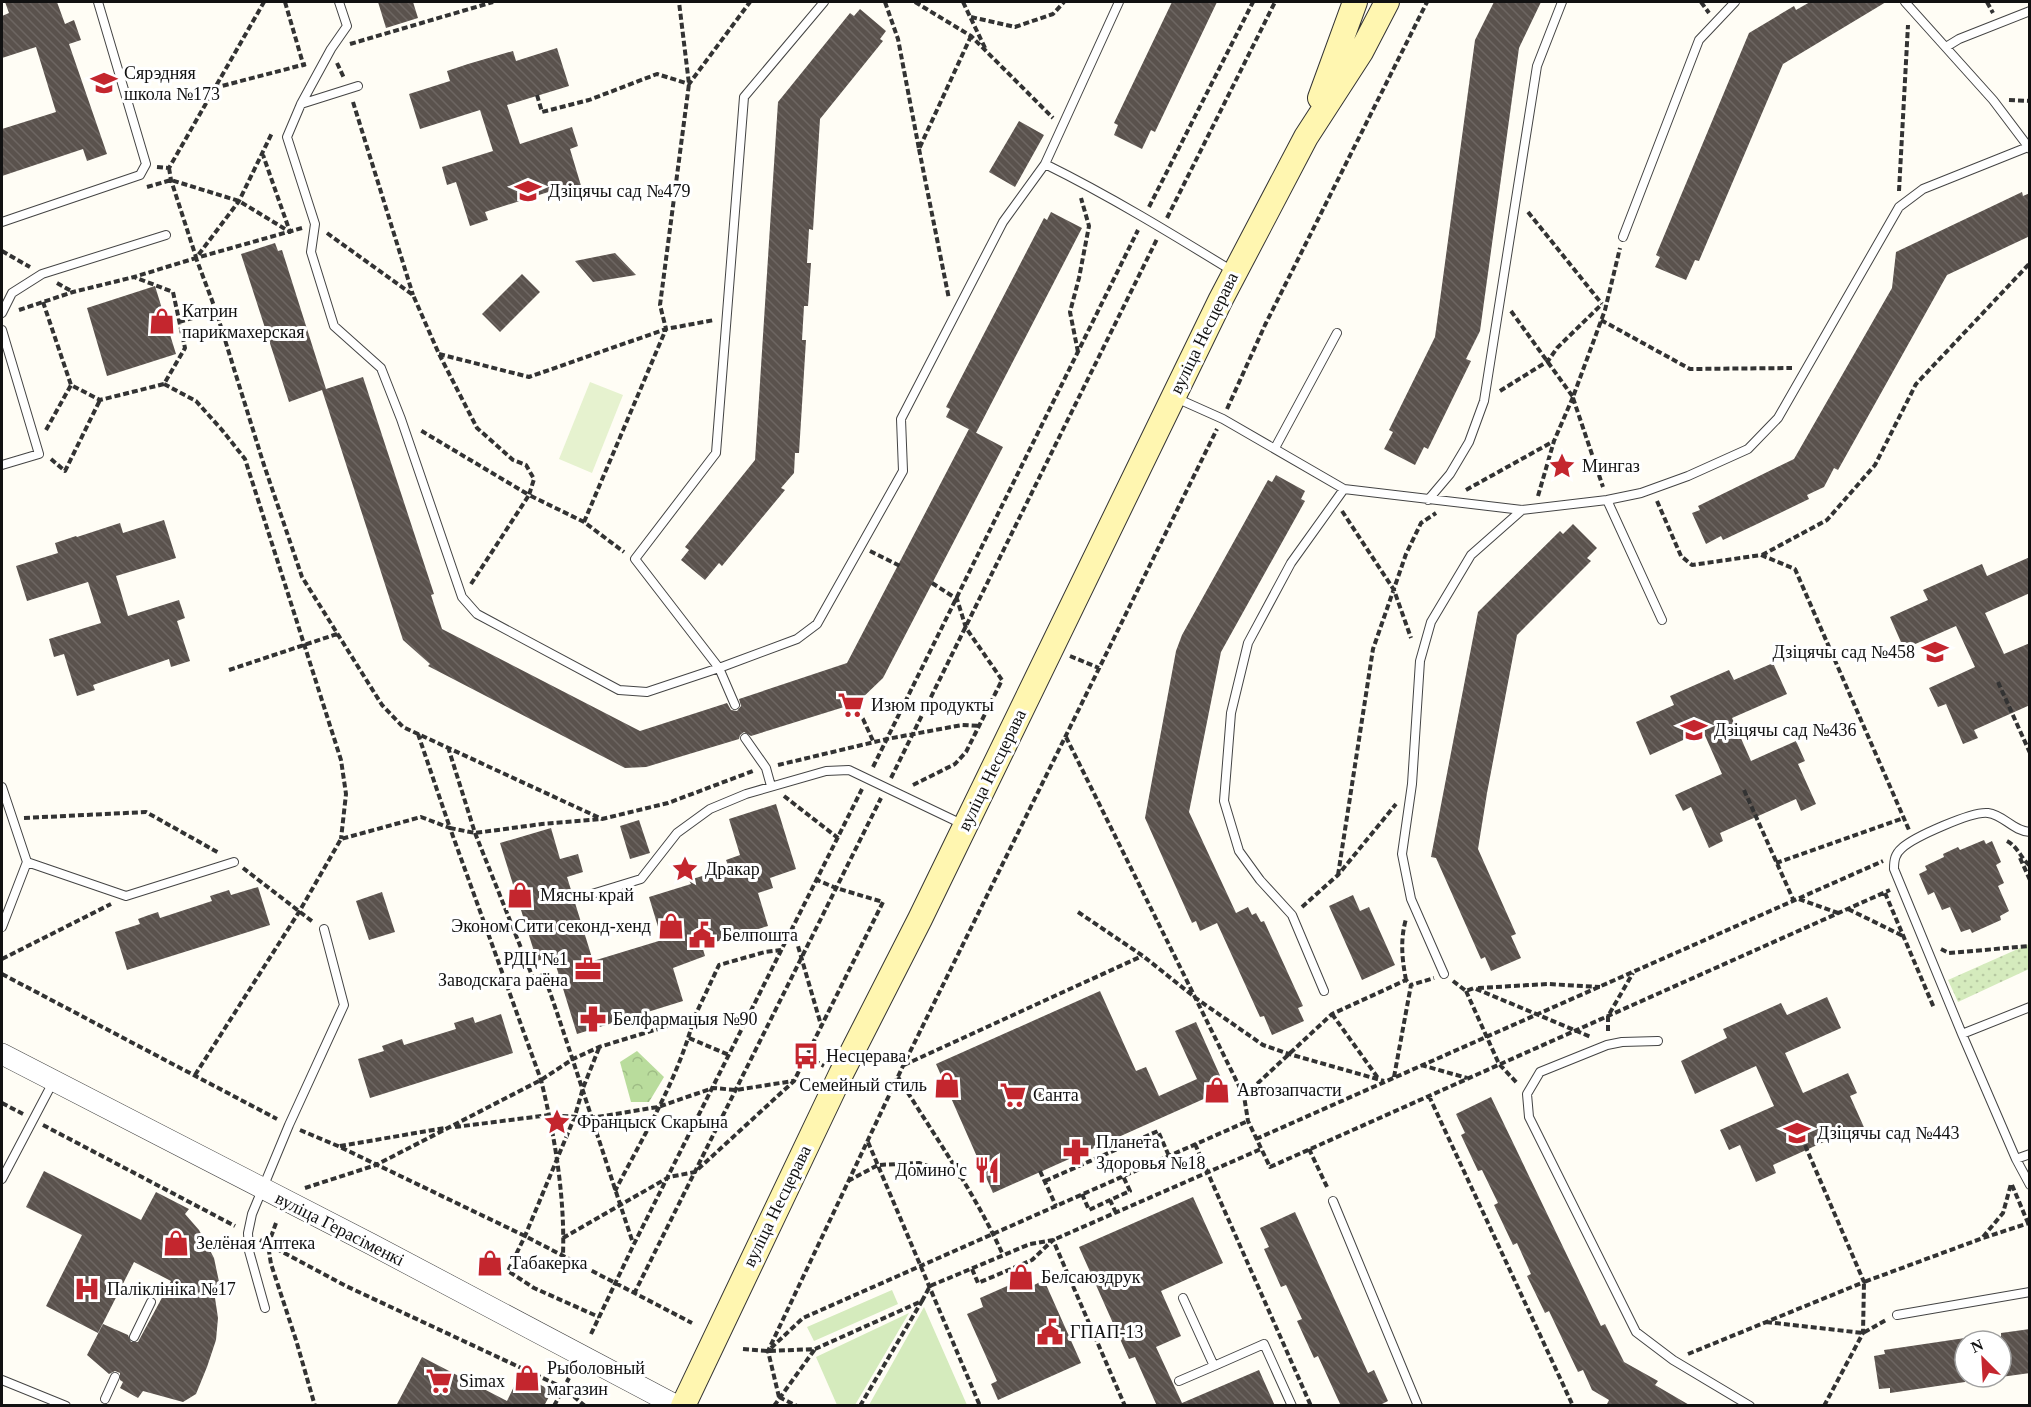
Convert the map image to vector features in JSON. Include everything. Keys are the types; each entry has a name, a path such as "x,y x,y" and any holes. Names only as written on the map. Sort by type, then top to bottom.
{"main road":[{"path":"1306,137 1355,2"},
{"path":"1306,137 1361,52 1387,2"},
{"name":"вуліца Несцерава","path":"683,1406 841,1074 966,825 1234,272 1306,137"}],"street":[{"name":"вуліца Герасіменкі","path":"2,1054 676,1406"}],"lane":[{"path":"2,222 140,175 146,164 98,2"},
{"path":"339,2 347,26 331,49 301,104 287,137 315,224 311,252 334,326 381,368 401,419 462,597 477,614 619,690 647,692 797,639 817,624 903,471 901,419 1003,222 1045,164 1119,2"},
{"path":"735,705 719,668 635,559 716,453 744,97 824,2"},
{"path":"1428,500 1450,474 1469,442 1484,401 1502,299 1537,66 1562,2"},
{"path":"1623,237 1700,40 1735,2"},
{"path":"1173,397 1223,419 1344,489 1522,510 1607,501 1652,489 1688,476 1748,449 1778,418 1899,207 1923,189 2029,148 1993,100 1907,4"},
{"path":"1946,47 1959,39 2030,11"},
{"path":"301,104 354,88"},
{"path":"1045,164 1144,217 1234,272"},
{"path":"2,313 12,293 42,274 166,236"},
{"path":"2,330 39,454 2,465"},
{"path":"1275,448 1337,333"},
{"path":"1324,991 1292,915 1260,880 1239,851 1224,801 1230,713 1248,643 1292,562 1344,489"},
{"path":"1607,501 1662,620"},
{"path":"1444,974 1411,899 1402,854 1412,784 1420,661 1431,622 1471,555 1522,510"},
{"path":"745,738 766,768 771,786"},
{"path":"592,894 641,879 677,833 710,810 771,786 826,771 849,770 966,825"},
{"path":"2,787 27,862 2,927"},
{"path":"2030,832 2021,831 2001,816 1986,812 1967,816 1919,837 1901,848 1894,857 1894,869 1900,886 2016,1160 2030,1185"},
{"path":"27,862 126,896 234,861"},
{"path":"265,1308 249,1251 248,1233 261,1189 344,1005 324,929"},
{"path":"1962,1034 2030,1006"},
{"path":"1658,1041 1622,1042 1607,1045 1540,1072 1527,1094 1529,1117 1636,1332 1673,1360 1750,1406"},
{"path":"2,1179 53,1082"},
{"path":"2016,1160 2030,1154"},
{"path":"1333,1201 1418,1406"},
{"path":"1897,1315 2030,1292"},
{"path":"1184,1298 1215,1366"},
{"path":"134,1337 150,1302"},
{"path":"1179,1381 1264,1344 1292,1406"},
{"path":"105,1399 115,1377"},
{"path":"2,1380 66,1406"}],"path":[{"path":"264,2 169,168 196,258 216,311 302,577 382,705 403,727 602,819"},
{"path":"285,2 304,65 300,75"},
{"path":"214,88 304,65 331,49 493,2"},
{"path":"584,522 666,329 660,305 689,84 679,2"},
{"path":"689,84 750,2"},
{"path":"885,2 898,39 953,319"},
{"path":"914,2 971,36 1062,127"},
{"path":"963,2 987,52"},
{"path":"971,17 1015,27 1053,14 1064,2"},
{"path":"591,1334 957,599 1144,217 1253,2"},
{"path":"634,1294 1275,2"},
{"path":"797,1406 779,1397 768,1351 903,1066 1223,419 1270,314 1427,2"},
{"path":"1899,207 1907,4"},
{"path":"919,149 971,36"},
{"path":"331,49 354,88 413,295 439,354 477,428 513,460 526,465 534,479 529,495 462,597"},
{"path":"537,96 542,112 589,100 657,74 689,84"},
{"path":"196,258 239,201 276,124"},
{"path":"262,154 290,232"},
{"path":"152,156 156,167 169,168"},
{"path":"1076,179 1089,226 1070,312 1078,352"},
{"path":"171,180 239,201 290,232"},
{"path":"1517,198 1605,310"},
{"path":"12,312 73,292 134,277 315,224 413,295"},
{"path":"1522,510 1537,500 1554,441 1573,398 1605,310 1623,237"},
{"path":"1652,489 1681,556 1692,566 1761,555 1827,520 1875,465 1916,384 2030,263"},
{"path":"134,277 173,292 185,348 164,384"},
{"path":"1502,299 1573,398 1607,501"},
{"path":"43,302 71,385 100,400 164,384 196,401 245,459 341,760 346,794 341,839 299,912 195,1075"},
{"path":"1484,401 1548,361 1557,348 1602,304"},
{"path":"179,322 216,311"},
{"path":"439,354 529,377 666,329 727,318"},
{"path":"1601,320 1690,369 1807,368"},
{"path":"44,433 71,385"},
{"path":"49,450 51,459 65,471 100,400"},
{"path":"401,419 529,495 584,522 635,559"},
{"path":"1338,875 1374,649 1406,554 1421,523 1463,492 1554,441"},
{"path":"40,462 51,459"},
{"path":"1335,501 1394,590 1420,661"},
{"path":"862,547 902,567"},
{"path":"1761,555 1796,569 1910,833"},
{"path":"886,789 907,788 955,764 966,752 1002,680 966,628 957,599 932,583"},
{"path":"229,670 337,634"},
{"path":"1052,648 1100,668"},
{"path":"1998,682 2030,753"},
{"path":"851,705 863,719 874,743"},
{"path":"341,839 421,817 450,828 475,833 602,819 668,803 740,775 766,768 887,739 962,725 980,726"},
{"path":"418,734 541,1080 550,1115 557,1159 563,1255"},
{"path":"1066,736 1244,1096 1248,1121 1269,1167 1900,886"},
{"path":"448,747 475,833 532,978 544,975 634,1244"},
{"path":"1292,915 1338,875 1412,784"},
{"path":"771,786 837,838"},
{"path":"1744,790 1793,899"},
{"path":"12,818 146,812 234,861 324,929"},
{"path":"1776,863 1904,818"},
{"path":"1998,835 2016,846 2030,880"},
{"path":"1799,899 1894,857"},
{"path":"2020,857 2030,866"},
{"path":"563,1238 669,1177 695,1172 794,1081 883,902 817,880"},
{"path":"2,959 126,896"},
{"path":"1411,899 1401,935 1401,956 1406,980 1411,986"},
{"path":"1256,1139 1633,973 1793,899 1838,913"},
{"path":"1078,912 1143,956 1197,999 1263,1045 1384,1081"},
{"path":"792,928 821,1025"},
{"path":"615,1191 658,1107 689,1038 694,1018 720,965 765,952 782,950"},
{"path":"903,1066 1143,956"},
{"path":"1474,988 1607,1045 1608,1016 1633,973"},
{"path":"2,974 289,1125 338,1146 525,1236 692,1323"},
{"path":"1411,986 1444,974 1466,991 1499,1064 1527,1094"},
{"path":"1244,1096 1332,1014 1406,980"},
{"path":"1466,991 1474,988 1548,984 1601,987"},
{"path":"1394,1077 1411,986"},
{"path":"1332,1014 1378,1079"},
{"path":"302,1189 376,1165 541,1080 573,1059 599,1047 694,1018"},
{"path":"689,1038 729,1055"},
{"path":"599,1047 575,1116 525,1236 507,1271 534,1288 599,1317"},
{"path":"1420,1065 1468,1078"},
{"path":"898,1077 961,1177 1003,1255"},
{"path":"338,1146 451,1127 550,1115 591,1118 658,1107 713,1088 736,1090 794,1081"},
{"path":"1430,1096 1573,1406"},
{"path":"2,1102 346,1286 564,1388 585,1406"},
{"path":"768,1351 803,1318 1248,1121"},
{"path":"1795,1122 1864,1282 1863,1333 1824,1406"},
{"path":"1045,1181 1158,1131 1169,1156"},
{"path":"867,1142 980,1406"},
{"path":"1195,1144 1311,1406"},
{"path":"860,1406 930,1286 1030,1244 1053,1240 1261,1149"},
{"path":"1309,1149 1333,1201"},
{"path":"1983,1238 2003,1214 2016,1160"},
{"path":"847,1181 878,1166 919,1163 961,1177"},
{"path":"1040,1172 1056,1206"},
{"path":"1082,1194 1089,1210 1130,1191 1124,1176"},
{"path":"1110,1200 1116,1213"},
{"path":"276,1223 268,1245 271,1264 315,1406"},
{"path":"1673,1360 1864,1282 2030,1223"},
{"path":"972,1269 978,1283 1032,1260 1053,1240"},
{"path":"1053,1240 1125,1406"},
{"path":"743,1348 768,1351 815,1348 922,1301"},
{"path":"1765,1321 1863,1333 1897,1315"},
{"path":"774,1406 815,1348"},
{"path":"554,1406 569,1378"}],"green space":[{"path":"590,382 623,395 592,473 559,459"},
{"path":"2029,944 2029,969 1958,1002 1948,980"},
{"path":"637,1051 664,1077 649,1102 631,1102 620,1062"},
{"path":"892,1290 898,1304 814,1341 807,1327"},
{"path":"924,1307 967,1405 869,1405"},
{"path":"909,1313 855,1405 837,1405 816,1357"}],"building":[{"path":"5,2 57,2 65,24 74,20 81,40 69,44 107,154 87,161 83,149 2,176 2,129 56,112 36,47 2,58 2,16 9,13"},
{"path":"378,2 413,2 418,18 386,28"},
{"path":"1172,2 1217,2 1155,132 1151,130 1142,149 1114,135 1118,125 1114,123"},
{"path":"1494,2 1541,2 1519,48 1480,331 1466,359 1471,361 1428,449 1424,447 1415,465 1384,449 1393,432 1389,430 1435,337 1475,40"},
{"path":"1810,2 1886,2 1783,64 1699,261 1695,260 1686,280 1655,267 1660,257 1656,255 1749,33 1794,6 1796,10"},
{"path":"860,9 886,31 880,39 883,41 820,119 813,230 809,229 807,263 811,263 808,306 804,306 802,340 806,340 799,453 795,453 794,473 781,488 785,490 722,566 719,563 705,580 681,560 689,550 685,547 755,460 778,102 850,13 854,16"},
{"path":"557,48 569,86 507,105 520,144 572,127 578,146 570,149 582,189 564,195 561,188 485,212 488,220 470,226 456,182 447,185 442,167 493,151 480,110 420,129 409,94 450,81 447,71 468,64 513,51 516,61"},
{"path":"1019,121 1044,135 1015,187 989,172"},
{"path":"2022,192 2023,196 2030,193 2030,236 1947,275 1838,470 1834,468 1824,487 1807,495 1809,499 1723,540 1721,536 1706,544 1692,513 1700,510 1698,506 1794,459 1892,288 1896,252"},
{"path":"1051,212 1082,228 976,433 946,417 950,409 946,407 1044,218 1047,220"},
{"path":"275,243 278,251 282,250 326,389 363,377 434,594 431,595 442,629 640,731 727,703 731,710 737,711 741,706 739,699 847,663 969,429 1003,447 883,678 857,703 751,736 744,732 739,739 646,767 625,768 428,666 430,664 403,640 322,390 289,402 241,254"},
{"path":"615,253 636,275 593,282 575,261"},
{"path":"522,274 540,292 500,332 482,314"},
{"path":"155,286 176,354 107,376 87,308"},
{"path":"1276,475 1305,491 1301,499 1305,501 1221,652 1189,812 1236,913 1248,907 1252,915 1256,913 1261,922 1264,921 1303,1006 1298,1008 1304,1021 1272,1035 1264,1016 1260,1017 1217,923 1200,931 1196,921 1192,923 1145,818 1176,651 1182,635 1268,480 1272,482"},
{"path":"164,520 176,558 116,576 128,616 179,600 185,618 177,621 190,661 171,667 169,659 93,685 95,690 77,696 64,654 54,657 49,639 101,623 88,582 27,601 16,566 58,553 55,543 76,536 120,523 123,533"},
{"path":"1573,524 1597,548 1587,558 1591,561 1517,635 1487,793 1478,849 1516,934 1511,936 1521,958 1491,971 1485,957 1481,959 1436,858 1431,857 1478,612 1560,531 1563,534"},
{"path":"2030,557 2030,593 1985,613 2004,654 2030,643 2030,705 1974,730 1978,738 1963,744 1946,704 1938,707 1929,688 1975,667 1956,626 1904,649 1890,617 1928,600 1923,590 1982,564 1987,576"},
{"path":"1773,663 1787,694 1732,718 1751,761 1796,741 1805,761 1798,764 1816,804 1801,811 1796,799 1720,833 1723,841 1709,848 1691,807 1683,811 1675,795 1722,774 1703,731 1650,755 1636,722 1674,705 1670,696 1729,670 1734,680"},
{"path":"776,804 796,869 770,878 773,888 758,893 768,926 702,946 705,956 673,968 683,1001 577,1034 553,956 537,961 500,843 551,828 560,859 578,854 583,872 567,877 593,961 662,940 649,897 691,884 689,880 729,868 726,860 740,855 729,819"},
{"path":"639,820 650,853 630,859 620,826"},
{"path":"1984,840 1986,844 1992,841 2001,862 1996,865 2004,883 1998,886 2009,911 2000,916 2001,920 1972,933 1970,929 1961,932 1950,907 1942,910 1934,892 1928,895 1919,874 1927,870 1925,866 1944,857 1943,854"},
{"path":"258,887 270,925 127,970 115,932 140,924 138,919 158,912 160,918 212,901 210,896 229,890 231,895"},
{"path":"382,892 395,932 369,940 356,901"},
{"path":"1353,895 1360,911 1369,907 1395,965 1362,980 1329,906"},
{"path":"1100,991 1136,1071 1146,1067 1159,1096 1197,1079 1175,1031 1196,1022 1226,1089 993,1193 936,1064"},
{"path":"1827,997 1841,1028 1785,1053 1803,1093 1848,1073 1857,1093 1850,1096 1867,1134 1852,1141 1848,1131 1773,1165 1776,1173 1756,1182 1740,1145 1729,1150 1720,1130 1774,1106 1756,1066 1695,1094 1681,1061 1727,1038 1723,1029 1781,1003 1787,1015"},
{"path":"501,1014 513,1053 370,1098 358,1059 384,1051 382,1046 402,1039 404,1045 456,1029 454,1023 473,1017 475,1023"},
{"path":"1491,1097 1601,1326 1605,1324 1624,1362 1658,1381 1655,1385 1691,1406 1606,1406 1609,1400 1592,1390 1583,1370 1578,1372 1549,1311 1545,1313 1527,1276 1531,1274 1517,1243 1513,1245 1494,1205 1498,1203 1482,1170 1478,1171 1461,1135 1465,1133 1456,1114"},
{"name":"Паліклініка №17","path":"44,1171 141,1220 156,1192 189,1209 185,1214 199,1230 214,1258 222,1296 215,1298 218,1318 216,1340 196,1394 183,1402 143,1391 138,1398 120,1388 123,1382 120,1380 120,1373 115,1371 109,1374 87,1355 103,1324 128,1335 131,1342 138,1342 171,1281 134,1262 98,1333 46,1306 82,1235 26,1207"},
{"path":"1193,1197 1223,1263 1161,1291 1181,1336 1156,1347 1182,1403 1259,1370 1275,1406 1157,1406 1135,1357 1129,1359 1079,1247"},
{"path":"1295,1212 1368,1373 1374,1370 1388,1401 1378,1406 1341,1406 1318,1356 1314,1358 1297,1321 1302,1319 1286,1285 1281,1287 1264,1249 1269,1247 1260,1228"},
{"path":"1026,1266 1034,1285 1044,1280 1081,1363 998,1400 991,1384 997,1381 967,1314 983,1307 980,1298 1014,1283 1009,1273"},
{"path":"2030,1329 2030,1373 2013,1375 2013,1331"},
{"path":"1953,1340 1953,1384 1890,1393 1890,1388 1879,1389 1874,1356 1885,1354 1884,1350"},
{"name":"Simax","path":"422,1357 507,1401 520,1374 552,1391 544,1406 396,1406"}],"place":[{"name":"Сярэдняя школа №173","path":"104,83"},
{"name":"Дзіцячы сад №479","path":"528,191"},
{"name":"Катрин парикмахерская","path":"162,321"},
{"name":"Мингаз","path":"1562,466"},
{"name":"Дзіцячы сад №458","path":"1935,652"},
{"name":"Изюм продукты","path":"851,705"},
{"name":"Дзіцячы сад №436","path":"1694,730"},
{"name":"Дракар","path":"685,869"},
{"name":"Мясны край","path":"520,895"},
{"name":"Эконом Сити секонд-хенд","path":"671,926"},
{"name":"Белпошта","path":"702,935"},
{"name":"РДЦ №1 Заводскага раёна","path":"588,969"},
{"name":"Белфармацыя №90","path":"593,1019"},
{"name":"Несцерава","path":"806,1056"},
{"name":"Семейный стиль","path":"947,1085"},
{"name":"Автозапчасти","path":"1217,1090"},
{"name":"Санта","path":"1013,1095"},
{"name":"Францыск Скарына","path":"557,1122"},
{"name":"Дзіцячы сад №443","path":"1797,1133"},
{"name":"Планета Здоровья №18","path":"1076,1152"},
{"name":"Домино'c","path":"987,1170"},
{"name":"Зелёная Аптека","path":"176,1243"},
{"name":"Табакерка","path":"490,1263"},
{"name":"Белсаюздрук","path":"1021,1277"},
{"name":"Паліклініка №17","path":"87,1289"},
{"name":"ГПАП-13","path":"1050,1332"},
{"name":"Рыболовный магазин","path":"527,1378"},
{"name":"Simax","path":"439,1381"}]}
